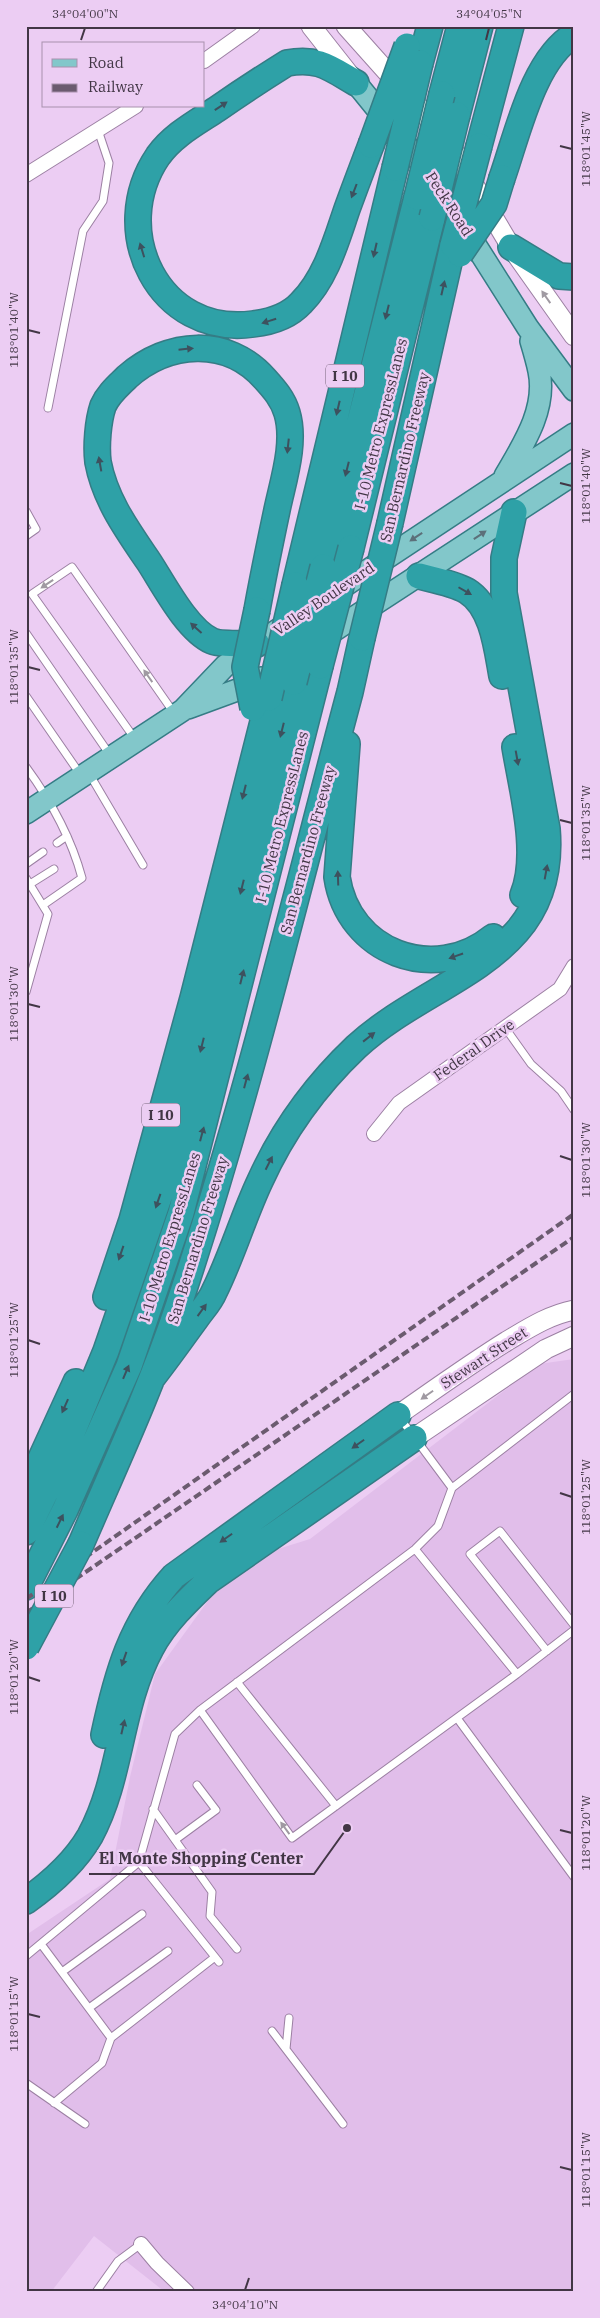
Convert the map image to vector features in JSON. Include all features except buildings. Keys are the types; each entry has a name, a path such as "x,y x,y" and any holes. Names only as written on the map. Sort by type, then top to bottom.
{"highway":[{"name":"I 10","path":"26,1491 84,1362 132,1220 193,998 261,712 295,585 395,168 417,45 430,26"},
{"name":"I-10 Metro ExpressLanes","path":"26,1532 57,1469 106,1351 177,1145 460,26"},
{"name":"I-10 Metro ExpressLanes","path":"26,1587 65,1510 129,1366 181,1213 480,26"},
{"name":"San Bernardino Freeway","path":"26,1648 81,1544 152,1378 201,1236 238,1110 350,692 479,146 511,26"},
{"path":"454,254 494,204 536,80 556,50 574,35"},
{"path":"356,83 321,63 302,60 286,63 170,142 147,174 140,195 137,232 143,256 153,277 165,293 177,304 206,320 223,325 243,326 264,323 281,317 300,304 325,268 371,145 417,45"},
{"path":"511,247 559,276 574,277"},
{"path":"257,644 212,642 192,625 115,510 98,461 98,438 104,405 116,387 137,369 155,358 182,348 206,348 230,353 254,367 278,393 287,414 289,437 286,465 257,610 245,667 261,712"},
{"path":"152,1378 214,1294 260,1179 291,1123 311,1096 351,1052 383,1026 507,944 527,921 536,906 547,872 549,853 547,829 504,593 504,558 514,512"},
{"path":"350,692 344,808 337,877 339,894 356,923 378,943 398,954 422,960 446,960 481,946 499,932 516,911 525,889 530,869 530,845 518,767 499,657 484,608 468,592 451,584 419,576"},
{"path":"26,1885 62,1852 76,1831 87,1807 122,1665 131,1638 156,1596 174,1576 198,1558 398,1415"},
{"path":"26,1901 63,1870 89,1836 110,1784 124,1722 142,1668 152,1646 182,1605 208,1581 414,1438"}],"main road":[{"name":"Peck Road","path":"311,26 433,178 528,328 574,390"},
{"name":"Peck Road","path":"346,26 446,138 511,247 574,336"},
{"path":"503,479 530,431 540,395 540,373 528,328"},
{"name":"Valley Boulevard","path":"179,713 225,666 503,479 574,434"},
{"name":"Valley Boulevard","path":"26,813 179,713 248,686 574,474"},
{"name":"Stewart Street","path":"398,1415 487,1354 534,1325 560,1313 574,1310"},
{"name":"Stewart Street","path":"414,1438 546,1349 574,1336"}],"street":[{"path":"205,60 253,26"},
{"path":"26,175 133,108"},
{"name":"Federal Drive","path":"374,1134 399,1102 506,1029 560,989 574,966"},
{"path":"141,2244 178,2289"}],"lane":[{"path":"48,408 83,230 103,201 109,163 98,130"},
{"path":"26,511 36,529 26,536"},
{"path":"137,740 32,594 72,567 179,713"},
{"path":"26,632 111,757"},
{"path":"26,696 85,774 143,865"},
{"path":"26,767 49,798 75,854 82,878 43,905"},
{"path":"57,843 67,836"},
{"path":"26,864 43,852"},
{"path":"68,859 75,854"},
{"path":"26,992 48,914 28,881 54,868"},
{"path":"26,970 31,977"},
{"path":"506,1029 531,1064 561,1091 574,1110"},
{"path":"26,1956 139,1862 175,1734 200,1710 415,1549 438,1526 452,1488 574,1394"},
{"path":"398,1415 452,1488"},
{"path":"547,1651 470,1554 500,1531 574,1625"},
{"path":"415,1549 516,1674"},
{"path":"200,1710 292,1838 574,1630"},
{"path":"237,1682 336,1806"},
{"path":"457,1718 574,1878"},
{"path":"175,1840 216,1810 197,1785"},
{"path":"154,1809 212,1892 210,1916 237,1950"},
{"path":"54,2103 102,2063 111,2038 217,1960 139,1862"},
{"path":"62,1972 142,1914"},
{"path":"41,1944 111,2038"},
{"path":"89,2008 168,1951"},
{"path":"286,2049 289,2018"},
{"path":"272,2031 343,2124"},
{"path":"26,2083 85,2124"},
{"path":"96,2292 118,2261 141,2244"}],"shaded area":[{"path":"574,1359 574,2292 165,2292 94,2236 51,2292 26,2292 26,1935 110,1879 130,1777 155,1674 236,1562 310,1539 539,1364"}],"railway":[{"path":"26,1599 574,1214"},
{"path":"26,1613 574,1237"}],"place":[{"name":"El Monte Shopping Center","path":"347,1828"}]}
